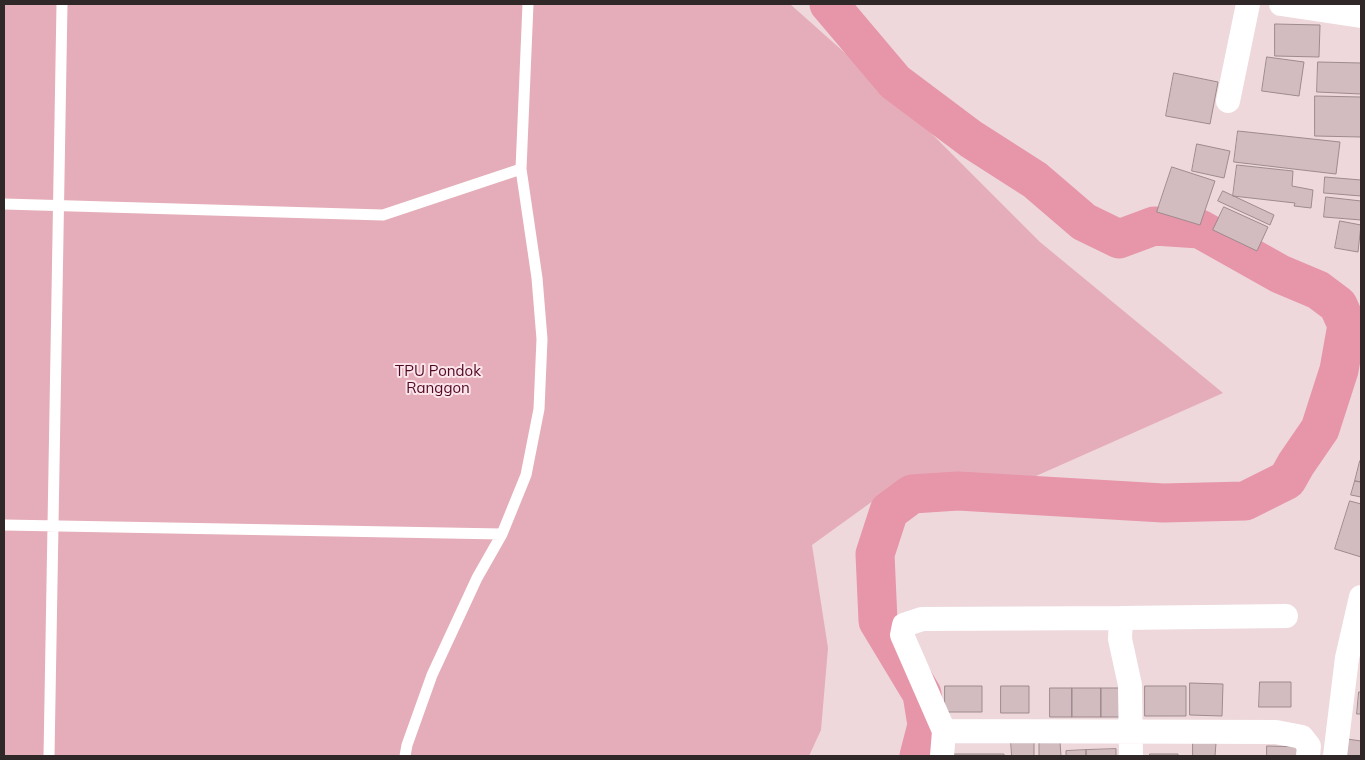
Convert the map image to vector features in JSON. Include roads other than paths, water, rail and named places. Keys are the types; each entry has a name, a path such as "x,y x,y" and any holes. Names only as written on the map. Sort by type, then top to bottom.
{"street":[{"path":"1228,101 1248,4"},
{"path":"1281,4 1361,16"},
{"path":"1336,756 1348,658 1361,597"},
{"path":"942,756 944,731 904,642 902,635 904,625 922,619 1286,616"},
{"path":"1121,618 1120,639 1130,685 1131,756"},
{"path":"944,731 1276,732 1302,737 1309,746 1308,756"}],"lane":[{"path":"49,756 62,4"},
{"path":"405,756 407,745 432,675 477,578 502,534 526,475 539,408 542,339 537,278 521,169 528,4"},
{"path":"4,204 383,215 521,169"},
{"path":"4,525 502,534"}],"waterway":[{"path":"829,4 895,82 971,139 1035,180 1084,222 1119,239 1154,226 1200,229 1280,274 1318,290 1338,305 1347,325 1339,370 1320,429 1287,480 1245,501 1163,503 958,491 912,494 889,511 875,554 878,621 922,694 927,725 919,756"}],"park label":[{"name":"TPU Pondok Ranggon","path":"438,380"}]}
